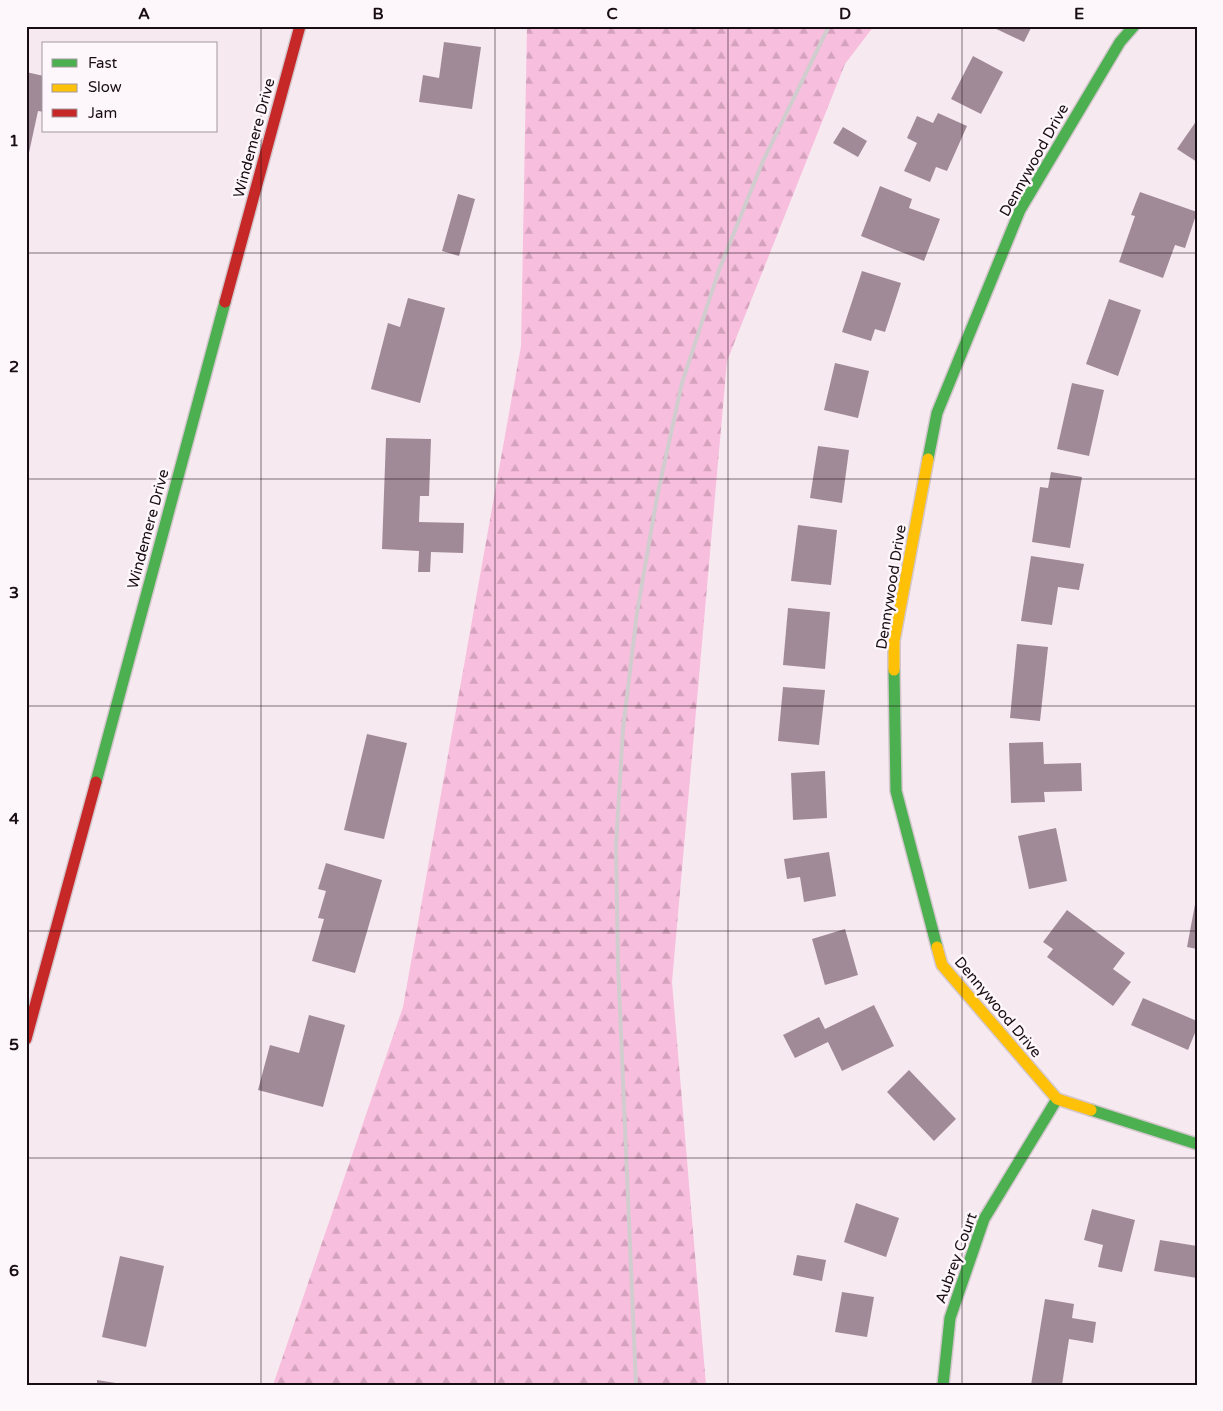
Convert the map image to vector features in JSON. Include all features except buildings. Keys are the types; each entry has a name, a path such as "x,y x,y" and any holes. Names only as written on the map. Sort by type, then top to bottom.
{"street":[{"name":"Windemere Drive","path":"26,1039 300,26"},
{"name":"Dennywood Drive","path":"1057,1099 942,965 896,791 894,641 937,413 1020,210 1120,42 1134,26"},
{"path":"1057,1099 1197,1144"},
{"name":"Aubrey Court","path":"943,1385 950,1318 984,1219 1057,1099"}],"green space":[{"path":"527,26 874,26 845,64 727,361 672,982 706,1385 273,1385 403,1007 521,346"}],"railway":[{"path":"636,1385 618,963 616,846 623,729 637,613 657,497 682,383 719,270 763,161 829,26"}],"traffic: fast":[{"path":"928,459 937,413 1020,210 1120,42 1134,26"},
{"path":"96,782 225,302"},
{"path":"894,670 896,791 937,947"},
{"path":"943,1385 950,1318 984,1219 1057,1099"},
{"path":"1091,1110 1197,1144"}],"traffic: slow":[{"path":"894,670 894,641 928,459"},
{"path":"937,947 942,965 1057,1099 1091,1110"}],"traffic: jam":[{"path":"225,302 300,26"},
{"path":"26,1039 96,782"}]}
